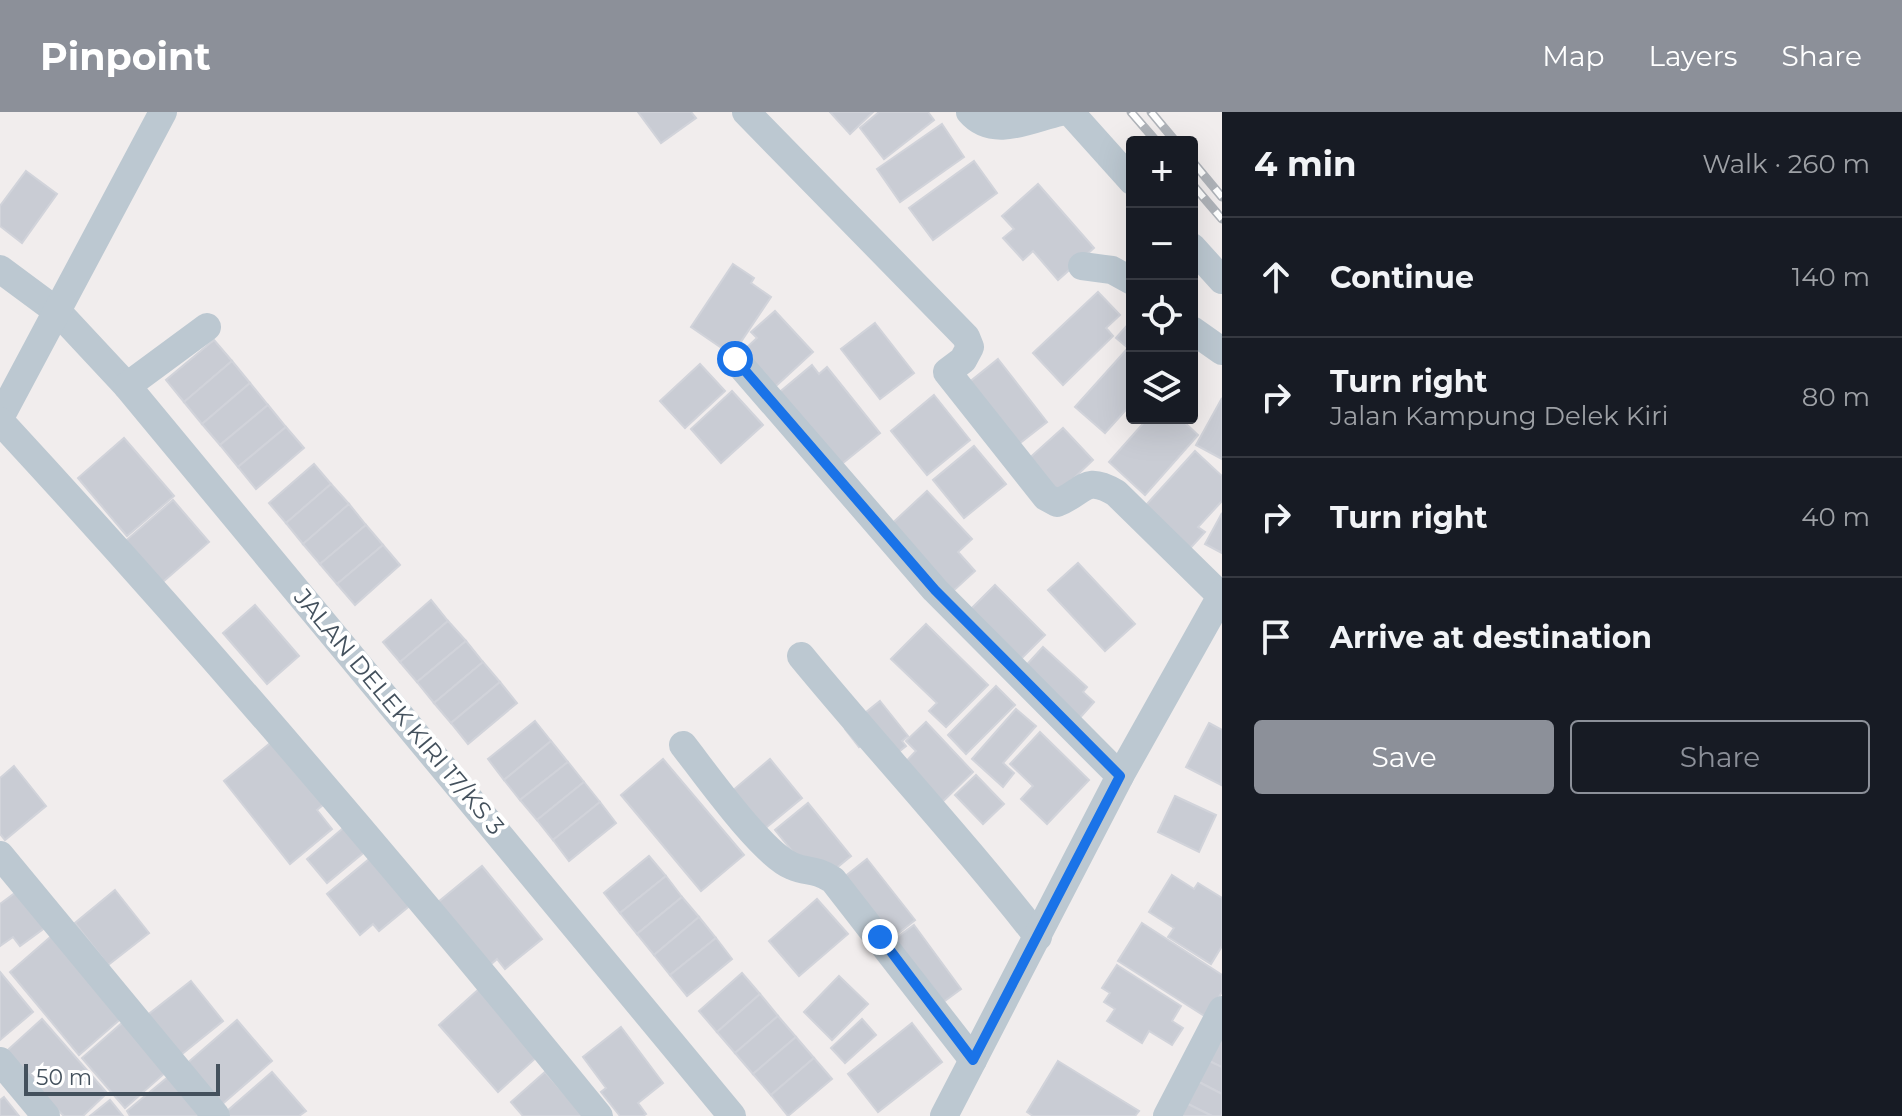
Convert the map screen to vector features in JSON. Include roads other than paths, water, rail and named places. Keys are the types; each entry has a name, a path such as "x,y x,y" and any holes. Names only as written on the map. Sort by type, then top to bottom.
{"street":[{"path":"163,112 2,411 184,628 278,730 409,882 599,1116"},
{"path":"746,112 966,337 970,347 963,360 947,372 1046,497 1057,503 1087,484 1100,484 1116,493 1222,595 1120,776 944,1116"},
{"path":"970,112 984,125 999,127 1060,112"},
{"path":"1070,112 1126,174"},
{"path":"1198,254 1222,280"},
{"path":"1082,266 1112,270 1130,280"},
{"name":"JALAN DELEK KIRI 17/KS 3","path":"0,269 58,312 127,386 732,1116"},
{"path":"127,386 207,327"},
{"path":"1198,334 1222,351"},
{"path":"735,359 935,590 1120,776"},
{"path":"801,656 889,763 982,864 1038,937"},
{"path":"683,745 760,839 791,866 816,869 833,880 973,1060"},
{"path":"0,855 216,1116"},
{"path":"1167,1116 1222,1010"},
{"path":"0,1061 46,1116"}],"railway":[{"path":"1131,112 1152,136"},
{"path":"1151,112 1171,136"},
{"path":"1198,168 1222,197"},
{"path":"1198,191 1222,219"}]}
